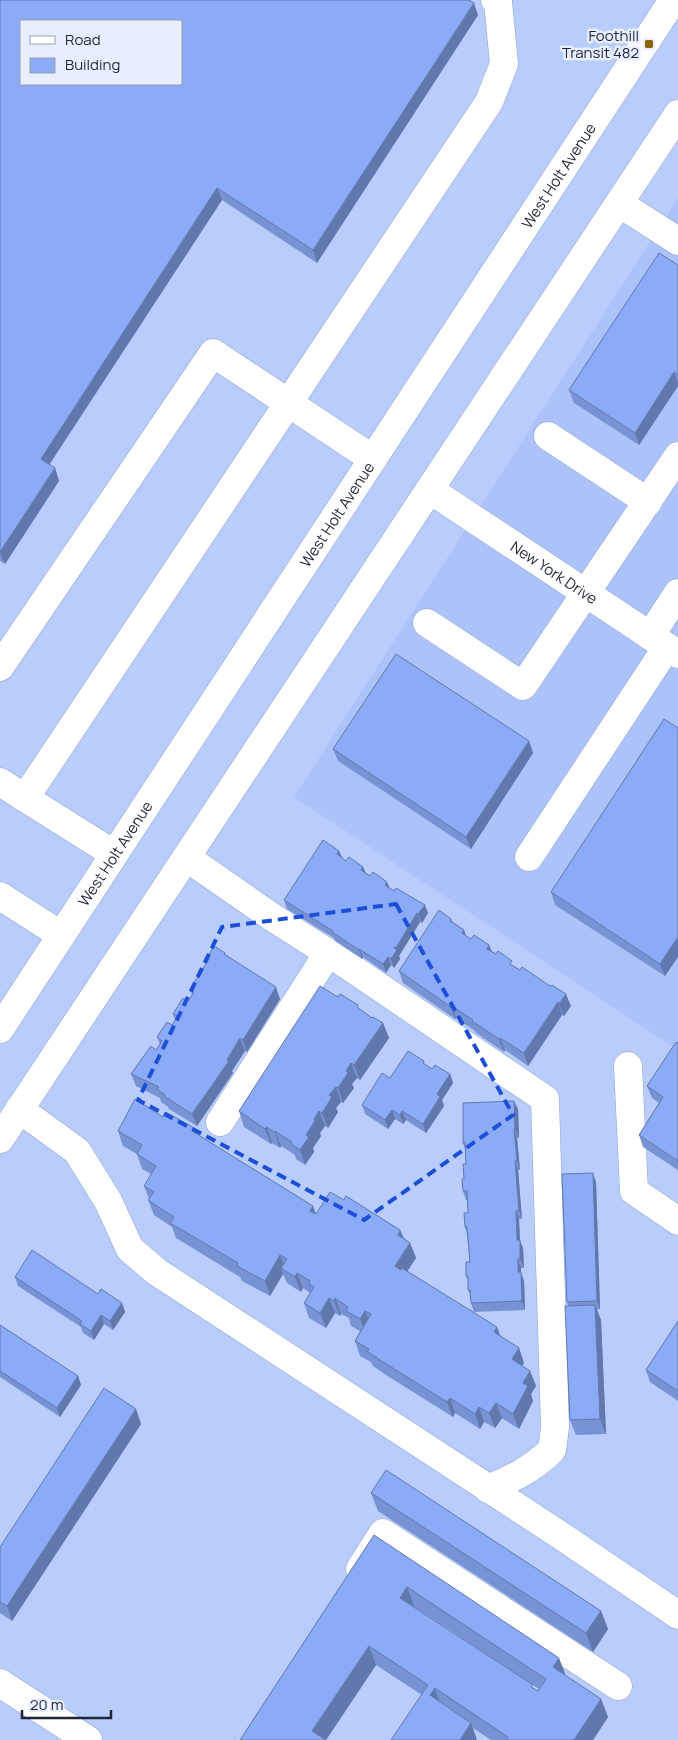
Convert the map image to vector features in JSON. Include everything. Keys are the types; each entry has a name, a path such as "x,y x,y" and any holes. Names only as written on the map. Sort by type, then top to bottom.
{"main road":[{"path":"25,798 489,102 504,64 498,2 495,0"},
{"name":"West Holt Avenue","path":"0,1028 673,0"},
{"path":"0,1139 678,114"},
{"path":"620,204 678,241"},
{"path":"0,666 213,353 290,402 373,459"},
{"path":"548,436 648,502"},
{"path":"427,623 523,686 678,456"},
{"name":"New York Drive","path":"430,490 665,646"},
{"path":"529,857 665,646 678,593"},
{"path":"0,782 114,854"},
{"path":"187,858 275,919 546,1099 554,1427 552,1450 536,1465 512,1479 488,1488"},
{"path":"0,896 61,935"},
{"path":"220,1122 328,953"},
{"path":"628,1066 634,1191 678,1221"},
{"path":"19,1110 78,1151 108,1201 130,1249 157,1272 488,1488 678,1615"},
{"path":"345,1591 383,1533 618,1686"},
{"path":"0,1683 88,1740"}],"highlighted area":[{"path":"396,904 513,1115 364,1220 138,1100 222,927"}],"shaded area":[{"path":"678,198 678,1050 294,797"}],"building":[{"path":"0,0 469,0 474,3 313,250 217,188 41,459 55,468 0,552"},
{"path":"659,253 678,265 678,375 674,372 635,433 569,390"},
{"path":"396,654 529,741 466,837 333,749"},
{"path":"664,719 678,728 678,937 660,964 551,892"},
{"path":"323,840 339,851 337,854 346,861 349,857 363,867 361,870 370,876 373,872 387,882 385,885 394,891 396,888 425,905 417,913 396,948 394,948 397,950 391,959 388,957 383,964 284,900"},
{"path":"439,910 451,919 450,921 464,930 462,933 471,939 474,935 489,945 487,949 496,954 498,951 512,961 510,964 520,970 522,967 550,986 552,985 566,994 559,1004 558,1002 524,1053 499,1039 399,971"},
{"path":"214,946 276,987 243,1040 240,1038 227,1060 229,1061 192,1114 164,1096 157,1089 159,1087 131,1074 151,1046 156,1050 162,1041 157,1037 167,1022 172,1025 178,1016 173,1014 183,998 188,1001 194,992 190,989 209,959 207,958"},
{"path":"320,986 338,997 340,994 358,1005 357,1007 372,1018 383,1023 354,1065 351,1063 346,1071 348,1073 338,1088 336,1087 329,1095 332,1097 322,1113 319,1111 314,1119 315,1121 306,1135 309,1137 300,1150 291,1144 292,1142 275,1131 275,1133 267,1127 265,1129 239,1111"},
{"path":"676,1042 678,1043 678,1161 639,1135 663,1097 647,1086"},
{"path":"408,1051 424,1061 423,1063 432,1069 435,1065 450,1074 437,1094 440,1097 423,1124 402,1111 400,1115 392,1110 385,1120 362,1105 382,1073 390,1078"},
{"path":"135,1099 163,1117 166,1112 194,1128 192,1131 313,1206 310,1211 316,1214 330,1192 344,1200 346,1196 400,1230 398,1235 410,1243 395,1266 401,1270 402,1268 497,1327 494,1332 519,1348 512,1359 530,1371 523,1383 528,1386 513,1414 496,1403 489,1413 479,1407 475,1414 450,1398 447,1402 380,1360 367,1351 369,1349 355,1341 371,1314 365,1311 360,1319 346,1311 348,1307 335,1298 334,1301 329,1298 320,1313 304,1303 314,1287 309,1284 310,1281 297,1273 295,1277 281,1268 287,1259 280,1255 265,1281 237,1266 238,1263 170,1223 174,1217 148,1200 154,1192 144,1186 156,1166 137,1154 142,1145 118,1131"},
{"path":"514,1101 517,1161 515,1161 519,1211 516,1211 517,1240 520,1240 518,1272 521,1272 522,1301 471,1303 470,1290 468,1290 468,1276 466,1276 466,1262 470,1262 464,1213 468,1213 467,1191 463,1191 462,1179 464,1179 463,1164 466,1164 465,1142 463,1143 463,1103"},
{"path":"593,1173 597,1301 567,1302 562,1174"},
{"path":"32,1250 98,1294 101,1289 122,1303 110,1321 101,1315 91,1331 80,1324 82,1321 15,1277"},
{"path":"595,1305 600,1419 570,1420 565,1306"},
{"path":"678,1321 678,1391 646,1370"},
{"path":"0,1325 78,1376 57,1408 0,1371"},
{"path":"104,1388 136,1409 7,1606 0,1602 0,1547"},
{"path":"386,1470 601,1611 586,1633 371,1493"},
{"path":"374,1535 559,1658 553,1667 601,1699 574,1740 506,1740 508,1737 435,1688 430,1695 471,1723 460,1740 391,1740 428,1685 369,1646 312,1731 326,1740 240,1740","holes":["407,1587 546,1679 538,1691 531,1687 533,1685 400,1598"]}],"place":[{"name":"Foothill Transit 482","path":"649,44"}]}
